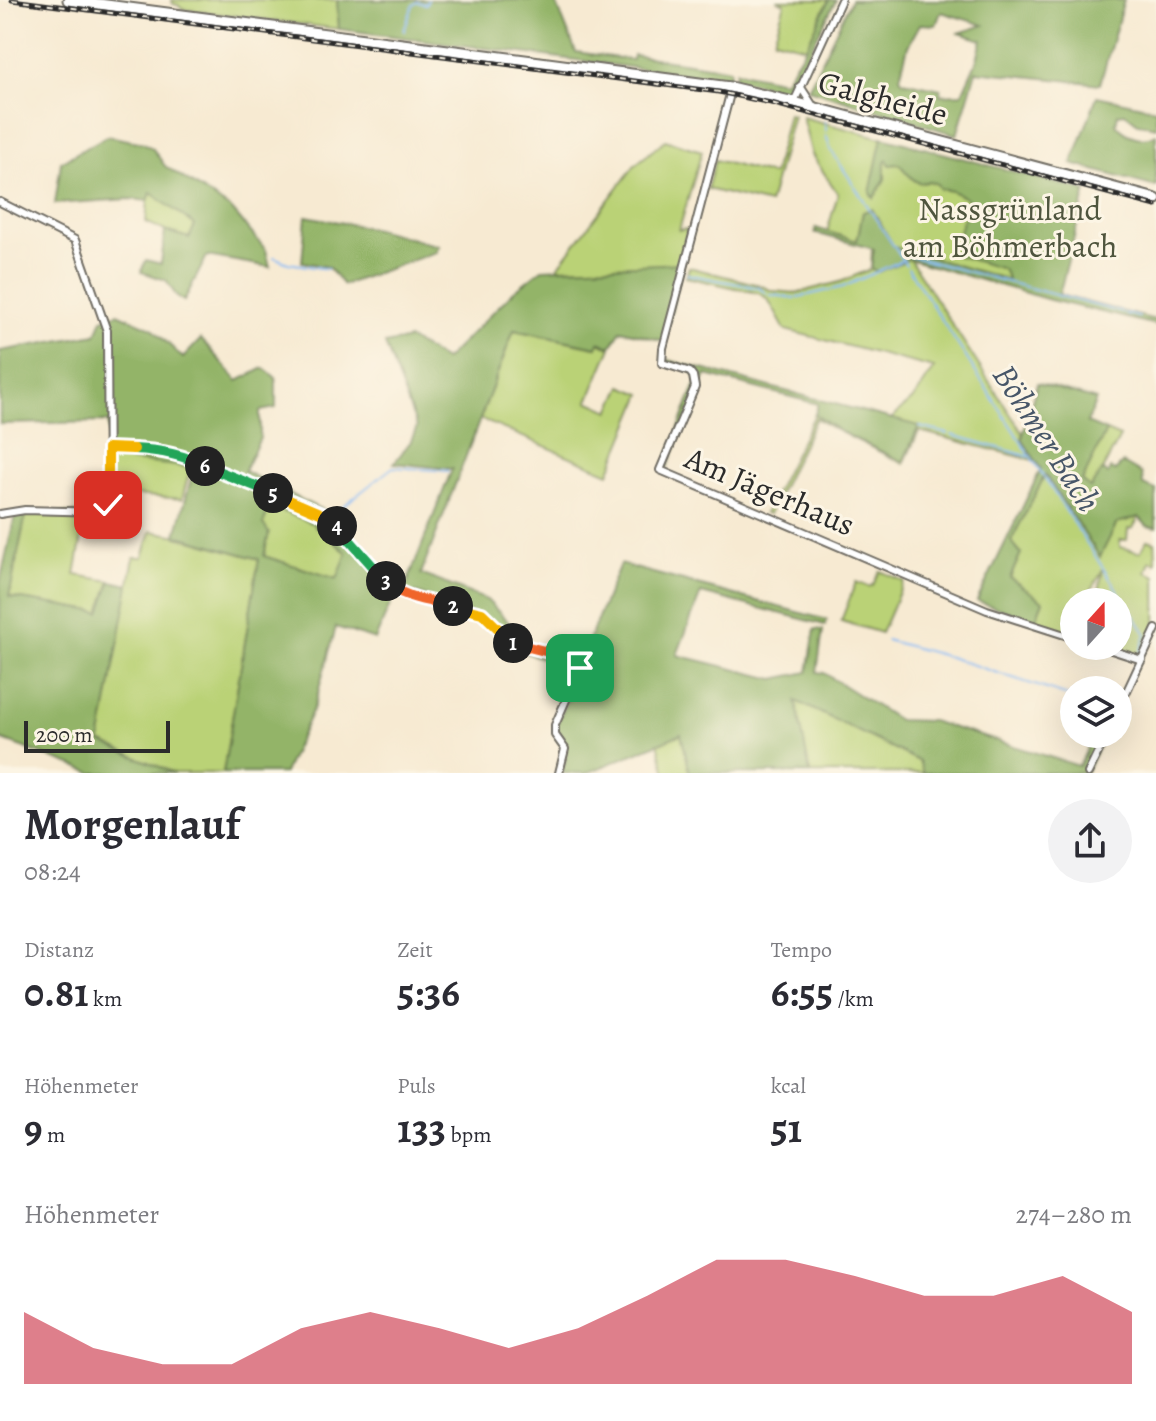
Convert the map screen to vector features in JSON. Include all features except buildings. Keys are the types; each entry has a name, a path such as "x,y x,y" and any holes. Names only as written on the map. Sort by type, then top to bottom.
{"main road":[{"name":"Galgheide","path":"68,0 730,87 1156,199"}],"street":[{"path":"794,102 841,0"},
{"path":"800,86 813,107"},
{"name":"Am Jägerhaus","path":"730,87 663,348 662,363 690,372 695,387 660,470 987,610 1060,633"},
{"path":"0,202 75,240 107,331 108,448 106,510 25,510 0,514"},
{"path":"108,448 159,450 191,458 322,514 341,529 392,589 482,613 515,644 572,658 580,668 555,725 555,735 565,749 559,773"},
{"path":"1132,681 1156,629"},
{"path":"1132,657 1142,660"},
{"path":"1088,773 1100,748"}],"green space":[{"path":"172,0 337,0 339,29 182,9"},
{"path":"337,0 555,0 576,52 632,60 633,55 730,69 729,80 339,29"},
{"path":"777,0 829,0 806,47 774,39 785,3"},
{"path":"829,0 836,0 792,85 786,90 734,79 736,71 784,81 806,47"},
{"path":"851,0 1124,0 1100,84 976,71 957,135 808,89","holes":["941,12 984,25 959,33 982,40 962,94 940,95 941,89 903,81 900,77 908,46 920,24 936,25"]},
{"path":"1097,96 1156,109 1156,127 1138,123 1125,113 1118,114 1116,124 1134,136 1145,138 1156,134 1156,187 1072,164"},
{"path":"788,114 793,115 769,204 707,189 715,160 773,175"},
{"name":"Nassgrünland am Böhmerbach","path":"802,117 1085,191 1057,297 909,258 1024,435 1022,440 1037,461 919,431 904,464 816,418 769,514 765,513 823,402 891,419 915,397 934,368 785,330 768,299 758,293 686,277 689,267 773,291 796,293 840,282 871,269 872,247 863,212 857,241 827,232 838,194 812,155"},
{"path":"107,136 144,143 153,149 165,166 232,210 266,250 270,267 207,256 184,301 177,297 166,280 141,272 146,260 161,264 165,231 189,238 195,225 151,193 148,201 130,199 55,204 61,162"},
{"path":"882,137 1086,191 1059,295 1156,320 1156,325 1050,300 909,259 878,272 871,269 874,249 815,233 816,228 857,241 863,212 872,209 894,247 1008,280 1003,269 955,255 968,199 940,189 929,181 920,183 899,164 890,165 887,160 885,179 874,198 870,193"},
{"path":"665,140 702,151 679,230 688,229 678,264 557,268 635,165"},
{"path":"151,192 196,225 189,238 146,222"},
{"path":"306,216 376,229 439,246 436,252 343,285 328,267 302,262"},
{"path":"683,263 664,341 621,330 611,347 599,342 597,347 514,330 421,574 487,600 521,635 527,649 571,661 581,659 620,564 827,620 825,625 701,593 677,655 774,679 808,672 815,629 823,630 817,672 824,673 898,720 931,721 1079,766 1087,748 1098,748 1086,773 923,773 919,761 796,701 810,773 690,773 681,734 587,773 562,773 566,756 556,725 580,673 573,671 572,667 523,652 484,618 404,591 452,469 394,463 411,441 417,427 385,344 409,339 445,360 513,292 542,269"},
{"path":"118,313 152,328 183,358 201,339 238,381 264,368 276,378 276,408 260,411 260,438 244,471 330,514 397,589 375,640 336,627 314,707 284,773 223,773 259,559 176,535 194,468 109,458 108,422 0,424 0,351 96,334 102,319","holes":["270,506 312,523 347,553 337,579 264,556 269,533 263,524"]},
{"path":"514,330 596,347 598,342 611,347 588,401 610,411 622,386 642,394 609,473 480,419"},
{"path":"664,359 919,426 903,462 841,432 817,416 818,404 706,375 667,468 664,468 697,380 689,370 666,363"},
{"path":"1037,383 1096,400 1087,423 1106,431 1082,481 1090,488 1102,471 1108,474 1110,469 1115,471 1123,463 1142,474 1143,485 1156,490 1156,528 1147,526 1139,517 1117,523 1100,557 1045,475 1011,541 1021,553 1010,578 1043,601 1035,621 977,601 1041,469 1022,439"},
{"path":"1106,431 1120,437 1090,488 1082,481"},
{"path":"109,458 191,466 182,499 109,493"},
{"path":"1045,475 1100,556 1117,523 1139,517 1133,528 1128,529 1127,540 1120,540 1120,547 1138,552 1147,540 1155,542 1156,563 1150,561 1146,572 1156,576 1156,623 1140,656 1132,653 1132,588 1100,588 1103,569 1093,588 1060,588 1060,629 1035,621 1043,601 1010,578 1021,553 1011,541"},
{"path":"270,505 312,523 347,553 337,579 263,556 263,524"},
{"path":"96,513 95,520 85,520 75,575 111,581 100,612 9,597 26,514"},
{"path":"26,514 9,597 100,612 111,581 129,585 100,742 174,773 93,773 0,739 0,582 15,515"},
{"path":"151,531 259,559 223,773 174,773 100,742 134,557 143,557"},
{"path":"880,571 904,581 881,633 841,621 856,582 869,587"},
{"path":"795,700 919,761 923,773 810,773"},
{"path":"682,733 690,773 666,773 658,743"}],"waterway":[{"path":"404,31 413,5 417,2 426,4 428,0"},
{"name":"Böhmer Bach","path":"825,121 826,130"},
{"name":"Böhmer Bach","path":"826,135 831,150 906,265"},
{"path":"898,253 1139,317"},
{"path":"274,257 288,263 327,269"},
{"path":"771,295 795,298 843,287 903,260"},
{"name":"Böhmer Bach","path":"908,268 1146,634 1139,655"},
{"path":"687,274 759,288 767,294"},
{"path":"920,427 948,434"},
{"path":"952,435 1028,456"},
{"path":"332,512 393,467 448,471"},
{"path":"886,640 1060,693"},
{"path":"1130,676 1136,663"}],"railway":[{"path":"12,0 719,92 771,103 1156,206"}],"route":[{"path":"108,505 108,448 159,450 191,458 322,514 341,529 392,589 482,613 515,644 572,658 580,668"}]}
